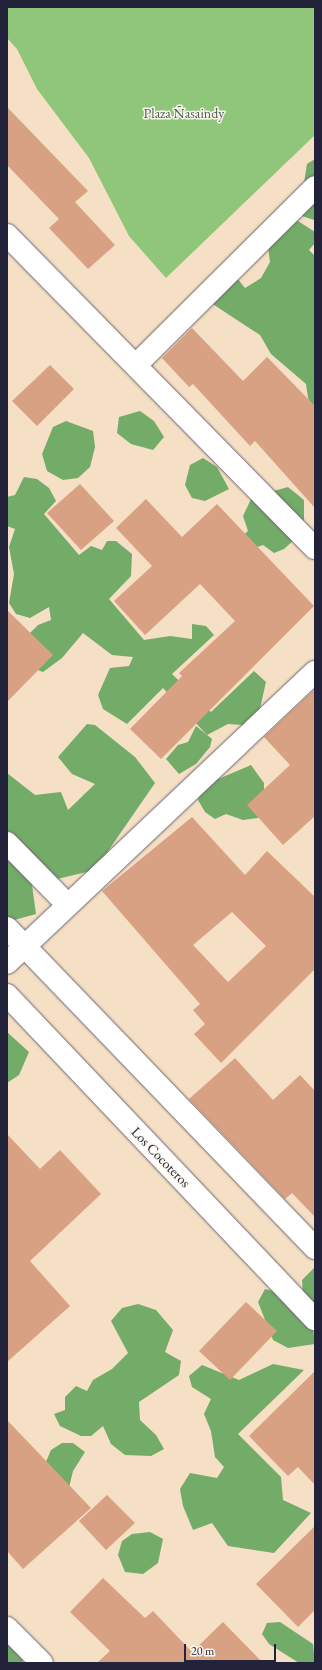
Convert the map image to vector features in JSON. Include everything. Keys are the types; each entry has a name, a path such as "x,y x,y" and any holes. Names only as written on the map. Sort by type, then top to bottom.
{"street":[{"path":"137,364 315,187"},
{"path":"7,235 137,364 315,548"},
{"path":"7,962 315,672"},
{"path":"7,843 67,904"},
{"path":"7,928 315,1248"},
{"name":"Los Cocoteros","path":"7,995 315,1319"},
{"path":"7,1628 42,1663"}],"green space":[{"name":"Plaza Ñasaindy","path":"7,7 315,7 315,135 166,278 129,236 89,158 37,89 17,49 7,38"},
{"path":"315,159 314,220 299,215 307,164"},
{"path":"283,219 298,221 315,232 315,243 309,250 315,256 315,412 308,398 306,384 271,354 260,335 202,297 233,273 245,288 261,278 270,262 268,247"},
{"path":"140,411 154,421 164,437 153,450 131,444 117,433 119,417"},
{"path":"66,421 93,431 95,447 90,467 78,478 63,480 47,471 42,454 53,427"},
{"path":"203,458 217,467 229,489 205,501 192,498 185,485 190,465"},
{"path":"24,477 37,479 49,488 56,501 44,514 79,555 91,546 102,550 107,541 116,541 132,554 131,576 109,599 144,640 170,636 192,639 192,624 206,626 214,635 172,674 211,712 254,671 266,682 259,713 243,725 228,724 207,735 163,688 127,724 103,709 98,695 110,668 129,666 133,657 112,655 83,633 62,658 43,672 27,666 27,636 38,625 51,620 49,607 30,618 16,614 9,603 14,574 9,547 15,529 7,526 7,497 15,495"},
{"path":"288,487 304,500 304,531 284,549 274,553 263,545 252,549 240,538 248,531 243,516 252,497"},
{"path":"87,724 95,725 135,757 155,783 95,870 32,885 36,914 7,922 7,773 35,795 61,792 68,810 95,784 72,774 58,757"},
{"path":"196,726 212,739 210,747 196,764 179,774 166,759 178,745 188,742"},
{"path":"251,765 264,783 264,807 258,818 243,820 226,814 215,819 205,812 198,800 202,786"},
{"path":"7,1032 29,1052 19,1075 7,1083"},
{"path":"315,1267 315,1315 303,1294 302,1280"},
{"path":"265,1289 285,1294 313,1328 315,1344 288,1348 273,1340 258,1302"},
{"path":"138,1304 156,1310 173,1330 165,1352 181,1361 179,1375 139,1402 140,1420 156,1435 164,1449 151,1456 125,1455 111,1444 103,1426 91,1436 81,1436 60,1426 54,1414 65,1410 65,1397 76,1386 87,1391 93,1380 112,1369 128,1353 111,1321 122,1308"},
{"path":"273,1364 304,1370 238,1434 281,1477 283,1500 311,1513 274,1553 228,1546 212,1523 193,1530 183,1506 180,1489 190,1473 217,1478 224,1467 215,1457 211,1431 204,1414 211,1399 192,1387 189,1376 202,1365 239,1380"},
{"path":"62,1443 73,1443 85,1452 73,1471 67,1496 45,1464 51,1450"},
{"path":"150,1532 163,1539 158,1563 143,1574 125,1572 118,1555 122,1541 132,1534"},
{"path":"280,1622 313,1644 315,1663 299,1663 269,1644 262,1634 267,1623"},
{"path":"7,1641 23,1659 22,1663 7,1663"}],"building":[{"path":"7,107 88,191 75,202 115,245 88,269 49,228 59,219 7,165"},
{"path":"192,328 243,381 267,357 315,406 315,508 255,441 250,446 193,384 189,387 162,358"},
{"path":"50,365 74,389 37,426 12,401"},
{"path":"80,484 114,521 81,550 47,513"},
{"path":"146,499 182,537 217,504 314,606 161,759 130,729 182,676 179,673 235,621 200,584 145,635 114,601 152,566 116,528"},
{"path":"7,610 53,655 7,702"},
{"path":"315,689 315,816 283,845 247,805 290,765 264,737"},
{"path":"192,817 245,875 267,851 315,897 315,969 221,1063 194,1034 205,1024 193,1010 200,1004 102,891","holes":["232,912 266,946 228,982 193,945"]},
{"path":"235,1058 273,1100 300,1075 315,1091 315,1217 292,1193 285,1199 189,1099"},
{"path":"7,1134 40,1169 60,1150 101,1194 30,1261 70,1306 7,1362"},
{"path":"246,1302 277,1331 230,1380 199,1351"},
{"path":"315,1371 315,1485 298,1467 288,1476 249,1436"},
{"path":"7,1420 91,1508 23,1569 7,1551"},
{"path":"107,1495 135,1523 106,1550 79,1521"},
{"path":"315,1526 315,1610 298,1627 256,1584"},
{"path":"103,1578 145,1618 153,1611 192,1652 223,1622 263,1663 97,1663 110,1651 70,1612"}]}
